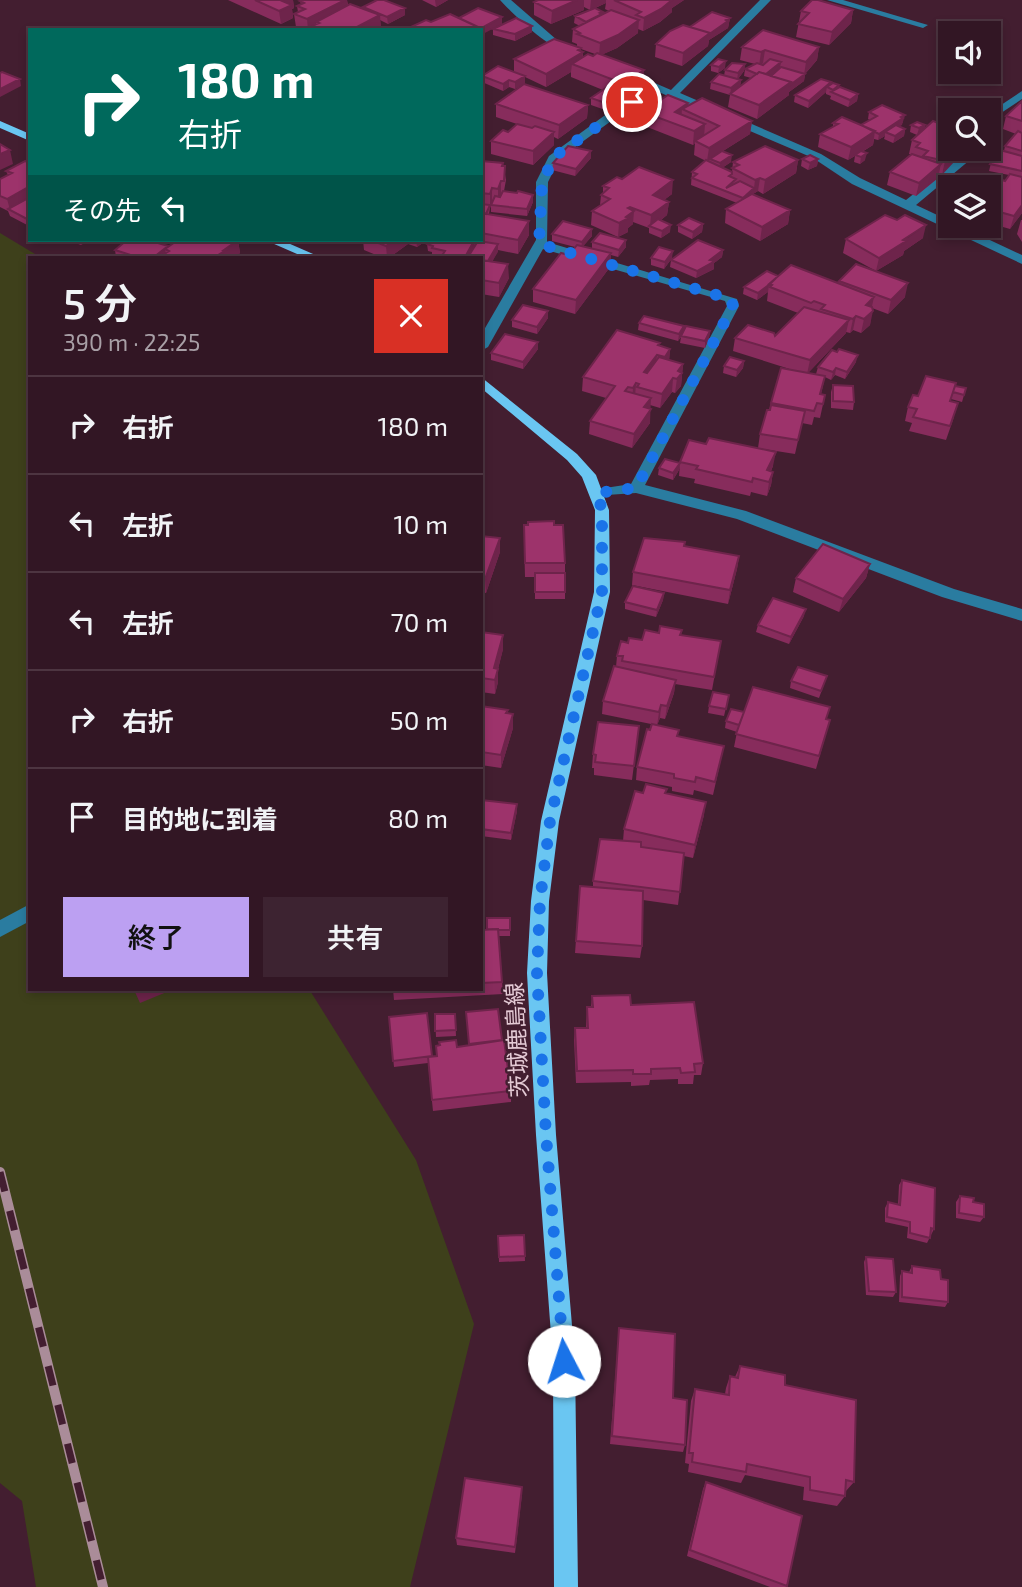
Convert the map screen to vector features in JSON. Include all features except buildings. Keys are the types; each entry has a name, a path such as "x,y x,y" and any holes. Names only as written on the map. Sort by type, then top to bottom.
{"main road":[{"path":"0,124 28,137"},
{"path":"276,242 311,256"},
{"name":"茨城鹿島線","path":"483,383 572,457 589,475 602,510 602,592 550,821 540,901 537,973 546,1135 564,1361 566,1587"}],"street":[{"path":"505,0 553,42 588,61"},
{"path":"674,93 766,0"},
{"path":"832,0 923,25"},
{"path":"617,71 817,156 856,181 1022,260"},
{"path":"483,343 539,244 542,182 555,156 654,85"},
{"path":"1001,109 1022,94"},
{"path":"907,206 962,161"},
{"path":"539,244 731,299 733,306 636,488"},
{"path":"597,493 636,488 741,515 948,593 1022,615"},
{"path":"0,929 28,913"}],"green space":[{"path":"0,233 38,256 28,256 28,991 310,991 416,1160 474,1324 410,1587 36,1587 22,1501 0,1483"}],"railway":[{"path":"0,1172 103,1587"}],"route":[{"path":"564,1361 546,1135 537,973 540,901 550,821 602,592 602,510 597,493 636,488 733,306 731,299 539,244 542,240 542,182 555,156 632,102"}]}
